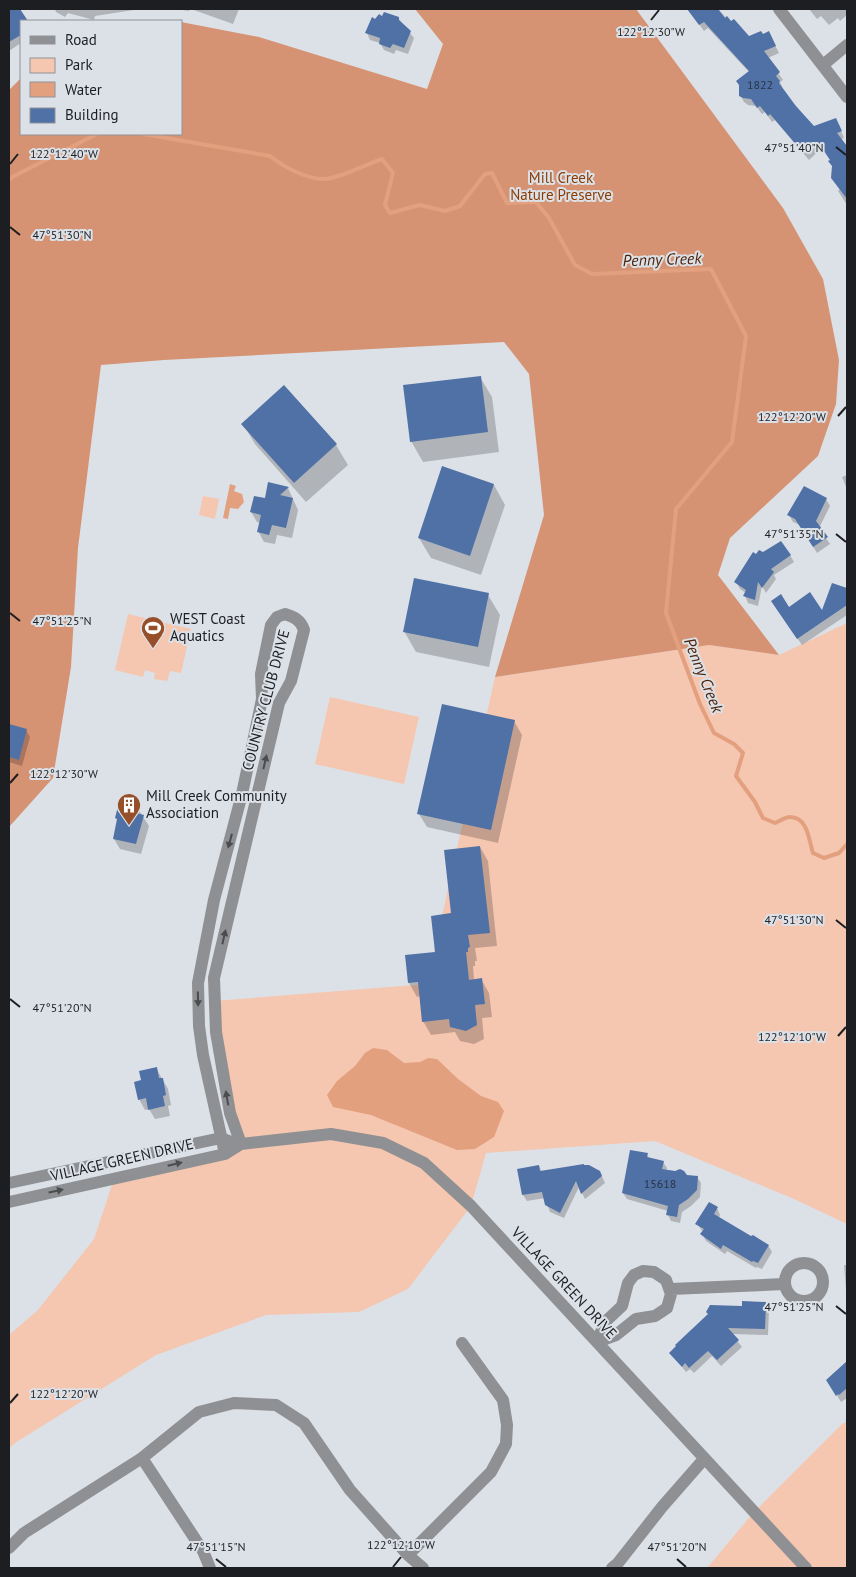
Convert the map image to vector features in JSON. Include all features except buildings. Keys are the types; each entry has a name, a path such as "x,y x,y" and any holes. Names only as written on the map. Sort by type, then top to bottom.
{"street":[{"path":"779,9 847,97"},
{"path":"823,65 847,45"},
{"name":"COUNTRY CLUB DRIVE","path":"225,1154 203,1054 199,1026 198,983 214,900 242,794 262,699 261,674 271,625 277,617 285,614 294,617 302,623 304,630 291,681 279,703 214,978 216,1032 230,1113 241,1144"},
{"name":"VILLAGE GREEN DRIVE","path":"9,1183 221,1138 241,1144 332,1134 384,1143 424,1163 471,1206 806,1568"},
{"name":"VILLAGE GREEN DRIVE","path":"9,1202 225,1154 241,1144"},
{"path":"643,1272 654,1272 666,1280 670,1289 670,1303 660,1314 636,1319 616,1335 597,1342 605,1322 622,1306 628,1283 634,1276 643,1272"},
{"path":"670,1289 784,1284"},
{"path":"408,1556 491,1472 506,1444 508,1424 503,1400 462,1344"},
{"path":"9,1548 24,1533 142,1458 199,1412 234,1403 276,1406 304,1423 350,1490 408,1556 423,1568"},
{"path":"142,1458 203,1551 210,1568"},
{"path":"612,1568 704,1459"}],"green space":[{"name":"Mill Creek Nature Preserve","path":"415,9 636,9 783,208 823,279 839,360 836,404 818,456 730,538 718,575 779,655 709,645 495,677 544,515 529,374 504,342 101,365 78,548 71,667 53,778 9,827 9,90 20,79 20,135 182,135 182,22 259,37 427,89 443,44"},
{"path":"203,496 219,499 215,519 199,515"},
{"name":"WEST Coast Aquatics","path":"128,614 191,629 181,673 170,671 167,681 154,679 155,673 145,670 143,677 115,670"},
{"path":"847,623 847,1224 794,1199 655,1141 486,1153 471,1206 408,1289 359,1312 266,1315 156,1355 9,1448 9,1335 38,1310 94,1239 114,1179 240,1144 214,1001 427,984 495,677 709,645 779,655"},
{"path":"330,697 419,717 404,784 315,764"},
{"path":"847,1422 847,1568 707,1568 753,1513 842,1424"}],"water":[{"path":"230,484 236,486 234,491 242,494 244,502 238,509 230,508 228,519 223,518"},
{"path":"373,1048 387,1050 404,1063 420,1062 428,1058 437,1059 458,1079 481,1096 498,1102 504,1111 494,1137 475,1149 457,1150 371,1115 333,1107 327,1095 337,1081 355,1066 365,1053"}],"waterway":[{"name":"Penny Creek","path":"9,180 95,135"},
{"name":"Penny Creek","path":"149,135 270,156 299,173 323,179 350,172 382,159 393,173 385,205 390,213 420,205 445,211 460,206 485,174 492,173 507,203 536,202 549,218 575,265 592,274 711,269 746,336 732,442 676,509 666,613 700,704 714,733 734,744 743,753 736,776 755,802 763,818 775,823 790,817 801,821 807,830 813,853 824,858 839,853 847,844"}],"place":[{"name":"WEST Coast Aquatics","path":"153,649"},
{"name":"Mill Creek Community Association","path":"129,826"}]}
